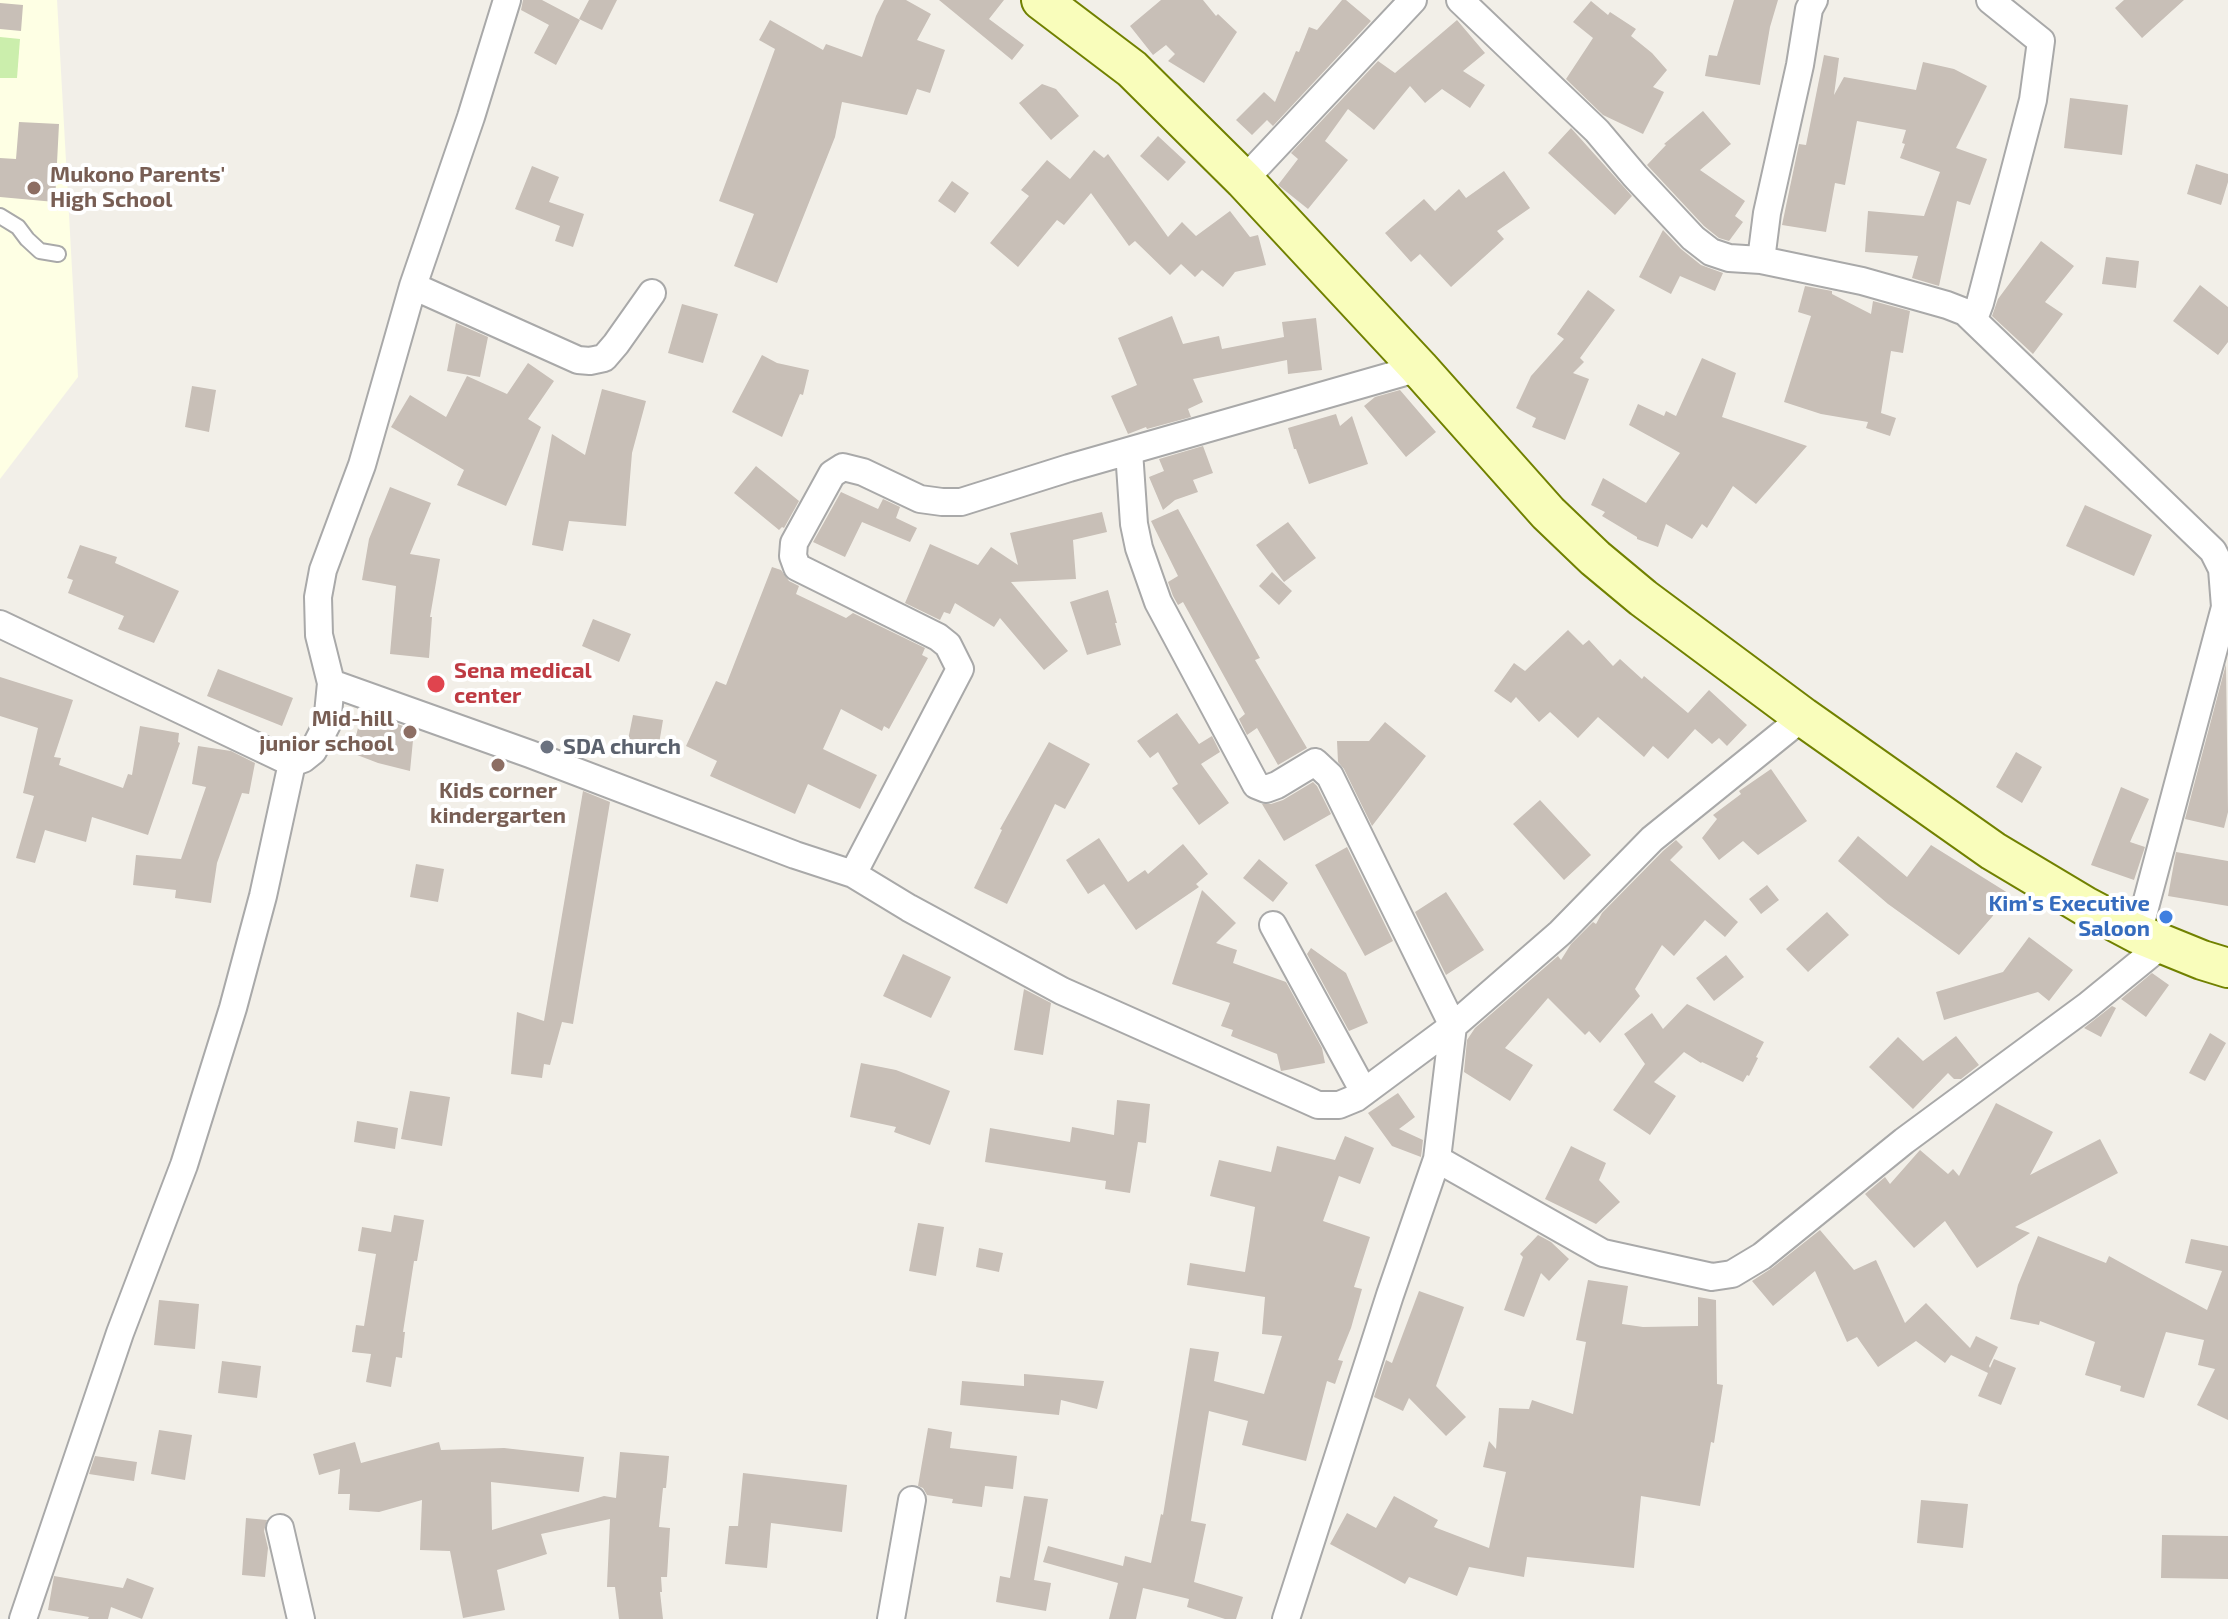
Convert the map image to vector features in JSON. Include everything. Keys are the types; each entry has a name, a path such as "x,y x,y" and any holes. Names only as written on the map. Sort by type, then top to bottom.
{"street":[{"path":"0,624 292,763 313,751 327,724 331,683 319,635 318,597 323,570 362,465 413,286 507,0"},
{"path":"1041,0 1132,69 1244,180 1419,368 1548,513 1643,598 1803,717 1993,851 2085,906 2150,939 2228,968"},
{"path":"1244,180 1413,0"},
{"path":"1437,1159 1603,1253 1712,1277 1732,1274 1762,1256 1904,1141 2087,1006 2150,939 2225,607 2222,569 2213,551 1974,319 1947,305 1862,281 1761,260 1729,258 1711,252 1693,238 1597,131 1460,0"},
{"path":"1761,260 1767,213 1800,65 1809,9 1814,0"},
{"path":"1974,319 2033,100 2041,41 1990,0"},
{"path":"413,286 578,360 590,361 604,358 652,293"},
{"path":"853,874 960,669 948,645 938,637 797,567 793,556 794,543 832,474 843,467 863,472 920,499 961,502 1419,368"},
{"path":"1129,451 1134,524 1158,602 1256,785 1266,789 1277,785 1315,762 1330,776 1453,1026 1437,1159 1286,1619"},
{"path":"331,683 853,874 1062,991 1318,1105 1339,1105 1364,1092 1453,1026 1560,933 1652,839 1803,717"},
{"path":"23,1619 120,1333 184,1165 263,896 292,763"},
{"path":"1273,925 1364,1092"},
{"path":"891,1619 912,1500"},
{"path":"280,1528 301,1619"}],"lane":[{"path":"0,216 18,227 40,251 58,254"}],"shaded area":[{"name":"Mukono Parents' High School","path":"0,0 57,0 78,377 0,479"}],"green space":[{"path":"0,37 20,39 17,78 0,78"}],"building":[{"path":"523,0 542,0 580,20 556,65 534,53 549,25 521,10"},
{"path":"589,0 617,0 602,30 579,19"},
{"path":"884,0 906,0 931,14 917,40 945,50 930,93 917,89 907,115 842,102 835,137 777,283 734,266 754,214 719,201 775,49 759,40 770,20 823,50 826,44 862,57"},
{"path":"939,0 1004,0 989,19 1024,45 1012,60"},
{"path":"1161,0 1203,0 1216,16 1218,14 1237,32 1204,83 1168,61 1175,54 1166,45 1153,55 1130,26"},
{"path":"1342,0 1371,21 1273,126 1267,120 1252,135 1236,120 1264,92 1275,102 1309,27 1317,30"},
{"path":"1734,0 1778,0 1760,85 1705,76 1709,55 1717,56"},
{"path":"2124,0 2184,0 2142,38 2115,8"},
{"path":"1591,1 1608,15 1610,12 1636,29 1631,36 1667,70 1653,87 1664,92 1643,134 1603,115 1566,79 1593,38 1573,22"},
{"path":"0,3 23,5 21,31 0,29"},
{"path":"1457,20 1485,53 1463,71 1485,85 1470,108 1442,89 1425,103 1410,86 1374,130 1348,109 1325,141 1348,160 1308,209 1278,185 1298,159 1291,153 1378,61 1395,73"},
{"path":"1824,55 1839,58 1834,95 1844,77 1916,90 1923,62 1954,69 1987,86 1956,148 1987,159 1970,205 1957,201 1939,286 1912,278 1918,256 1865,252 1868,211 1924,216 1940,172 1900,158 1906,130 1857,121 1845,185 1835,183 1826,232 1782,225 1799,144 1806,145"},
{"path":"1042,84 1056,89 1079,116 1051,140 1019,103"},
{"path":"2070,98 2128,105 2122,155 2064,148"},
{"path":"1703,111 1731,144 1700,170 1745,201 1735,216 1743,222 1729,241 1719,238 1704,226 1647,165 1664,144"},
{"path":"19,122 59,124 55,202 0,197 0,158 16,159"},
{"path":"1571,128 1632,196 1615,215 1548,153"},
{"path":"1158,136 1186,162 1168,181 1140,156"},
{"path":"1094,150 1104,158 1108,154 1168,237 1182,222 1196,236 1230,211 1250,237 1258,235 1266,265 1235,272 1223,287 1202,270 1195,277 1181,264 1170,275 1135,241 1129,246 1091,193 1064,225 1057,220 1018,267 990,243 1029,196 1021,190 1047,160 1070,179"},
{"path":"2196,164 2228,174 2221,205 2187,194"},
{"path":"532,166 559,177 549,202 584,214 573,247 555,241 560,226 515,209"},
{"path":"1504,171 1530,208 1497,231 1504,239 1451,287 1420,254 1411,262 1385,233 1424,199 1435,211 1459,189 1466,198"},
{"path":"952,181 969,193 955,213 938,201"},
{"path":"1663,230 1701,265 1723,273 1715,291 1680,276 1671,294 1639,277"},
{"path":"2041,241 2074,266 2045,302 2063,314 2033,354 1992,316 1998,299"},
{"path":"2106,257 2139,261 2136,288 2102,284"},
{"path":"2200,285 2228,307 2228,342 2218,355 2173,321"},
{"path":"1805,286 1832,291 1832,294 1871,314 1873,301 1910,311 1903,353 1891,351 1881,413 1896,418 1890,436 1866,428 1868,422 1821,414 1784,402 1811,316 1798,312"},
{"path":"1588,290 1615,310 1580,358 1584,362 1573,373 1589,379 1565,440 1532,427 1536,418 1516,408 1531,376 1564,339 1557,334"},
{"path":"682,304 718,314 703,363 668,353"},
{"path":"1172,316 1183,344 1219,336 1222,349 1284,337 1282,322 1316,318 1322,370 1288,374 1287,360 1193,379 1203,402 1188,409 1191,417 1128,434 1111,396 1137,385 1118,338"},
{"path":"456,323 488,337 480,377 447,371"},
{"path":"762,355 777,363 809,370 803,395 800,394 782,437 732,412"},
{"path":"1702,358 1736,373 1722,417 1807,446 1756,504 1733,486 1707,528 1702,524 1692,539 1666,524 1658,547 1637,539 1602,516 1605,512 1591,505 1603,478 1646,503 1680,453 1629,425 1638,404 1664,416 1666,411 1676,416"},
{"path":"528,363 554,381 528,419 541,427 506,506 457,485 464,470 391,427 410,395 446,417 467,376 507,394"},
{"path":"192,386 216,390 209,432 185,427"},
{"path":"602,389 646,401 632,453 626,526 569,521 563,551 532,545 552,434 585,455"},
{"path":"1400,390 1436,432 1406,457 1364,406 1375,397"},
{"path":"1336,414 1340,426 1352,416 1368,464 1309,484 1288,428"},
{"path":"1203,446 1213,473 1193,480 1198,492 1175,500 1163,510 1149,477 1164,471 1159,459"},
{"path":"756,466 799,501 784,528 779,530 734,493"},
{"path":"390,487 431,503 410,554 440,559 430,617 429,658 390,654 396,586 362,580 369,539"},
{"path":"841,492 878,509 883,499 900,507 896,518 917,528 910,542 862,522 845,557 813,542"},
{"path":"2085,505 2152,535 2134,576 2066,546"},
{"path":"1178,509 1260,658 1255,660 1307,748 1278,765 1257,728 1247,735 1239,719 1245,714 1183,602 1178,605 1173,596 1168,582 1178,576 1151,521"},
{"path":"1102,512 1107,532 1073,540 1076,579 1011,582 1068,651 1044,670 1000,618 994,627 955,603 950,614 944,612 940,620 905,603 930,544 978,565 991,547 1018,565 1010,533"},
{"path":"1288,522 1316,558 1284,582 1256,545"},
{"path":"80,545 117,557 115,563 179,591 154,643 118,629 124,616 68,593 73,580 67,578"},
{"path":"772,567 781,570 789,581 799,586 796,594 846,618 853,613 925,648 922,655 928,658 889,729 884,726 882,731 841,709 823,749 877,775 860,809 808,784 795,814 710,776 717,761 686,746 716,681 726,685"},
{"path":"1272,572 1292,591 1279,605 1259,586"},
{"path":"1108,590 1121,645 1087,655 1070,602"},
{"path":"593,619 631,634 619,662 582,646"},
{"path":"1568,630 1583,645 1589,640 1613,666 1620,659 1688,713 1709,690 1747,725 1727,746 1719,738 1712,744 1695,729 1668,759 1653,746 1644,757 1598,717 1578,738 1550,712 1539,722 1516,697 1511,703 1494,691 1514,663 1525,671"},
{"path":"2226,664 2228,812 2224,828 2185,819"},
{"path":"218,669 293,698 282,726 207,696"},
{"path":"0,677 73,700 54,757 61,758 59,765 123,788 128,774 132,775 140,726 179,733 180,743 148,835 92,817 86,842 45,830 35,863 16,858 34,796 23,793 38,728 0,716"},
{"path":"362,711 414,730 410,771 352,753"},
{"path":"1177,713 1199,744 1212,736 1220,752 1201,764 1229,803 1199,825 1172,788 1178,784 1158,752 1150,758 1137,741"},
{"path":"633,715 663,720 658,750 627,745"},
{"path":"1385,722 1426,756 1372,826 1338,762 1337,741 1369,741"},
{"path":"1049,742 1090,764 1065,809 1055,804 1007,904 974,888 1000,829"},
{"path":"198,746 231,751 255,763 249,794 242,793 217,863 211,903 175,898 176,890 133,885 136,855 181,859 206,787 192,784"},
{"path":"2016,752 2042,767 2022,803 1996,787"},
{"path":"1771,769 1807,821 1758,855 1743,841 1719,860 1702,838 1717,819 1713,815 1741,794 1739,791"},
{"path":"1313,782 1331,814 1284,841 1262,804 1283,800"},
{"path":"2121,787 2149,799 2130,842 2145,847 2134,880 2091,865"},
{"path":"583,791 610,802 573,1024 562,1022 550,1065 544,1064 542,1078 511,1074 517,1012 544,1021"},
{"path":"1540,800 1591,855 1564,880 1513,824"},
{"path":"1858,836 1907,877 1931,845 2008,893 1959,955 1888,904 1838,861"},
{"path":"1099,838 1128,882 1145,870 1148,874 1183,844 1208,874 1196,884 1199,887 1136,930 1104,884 1088,894 1066,860"},
{"path":"1676,840 1683,847 1670,860 1738,922 1725,937 1705,920 1674,956 1662,945 1635,989 1640,996 1600,1043 1589,1031 1585,1035 1548,998 1505,1048 1533,1065 1510,1101 1464,1072 1467,1040 1475,1028 1558,956 1561,960 1571,944 1593,922 1596,924 1602,913"},
{"path":"1347,847 1393,941 1365,956 1315,865"},
{"path":"2176,852 2228,861 2228,906 2168,896"},
{"path":"1259,859 1288,883 1273,902 1243,878"},
{"path":"416,864 444,869 438,902 410,897"},
{"path":"1767,885 1779,900 1761,914 1749,899"},
{"path":"1202,890 1236,923 1216,943 1237,950 1233,963 1286,982 1322,1048 1325,1063 1281,1071 1277,1054 1231,1036 1233,1030 1221,1026 1230,1003 1172,984"},
{"path":"1446,892 1484,950 1446,975 1415,912"},
{"path":"1827,912 1849,935 1808,972 1786,949"},
{"path":"2029,937 2073,970 2049,1001 2038,992 1944,1020 1936,992 2003,972"},
{"path":"1311,948 1346,973 1368,1023 1349,1031 1307,954"},
{"path":"903,954 951,977 931,1018 883,996"},
{"path":"1726,955 1744,977 1714,1001 1696,978"},
{"path":"2152,973 2169,985 2146,1017 2121,999"},
{"path":"1024,989 1051,1003 1043,1055 1014,1050"},
{"path":"1687,1004 1764,1042 1749,1076 1743,1082 1684,1052 1654,1082 1676,1096 1650,1135 1613,1110 1645,1064 1624,1034 1652,1013 1663,1029"},
{"path":"2112,1006 2116,1008 2101,1037 2084,1028"},
{"path":"2210,1033 2226,1043 2205,1081 2189,1073"},
{"path":"1956,1036 1979,1065 1961,1079 1954,1079 1948,1073 1913,1109 1869,1067 1898,1037 1923,1061"},
{"path":"861,1063 896,1070 950,1091 930,1145 894,1132 896,1127 850,1117"},
{"path":"410,1091 450,1097 442,1146 401,1139"},
{"path":"1398,1093 1415,1117 1399,1129 1423,1140 1421,1157 1392,1146 1368,1113"},
{"path":"1117,1100 1150,1104 1146,1143 1138,1142 1130,1193 1105,1189 1106,1181 985,1162 990,1128 1070,1142 1072,1127 1114,1135"},
{"path":"1996,1103 2053,1132 2030,1175 2100,1139 2118,1173 2015,1227 2030,1233 1977,1268 1945,1221 1914,1248 1865,1194 1885,1177 1890,1184 1920,1150 1948,1174 1953,1169 1959,1176"},
{"path":"357,1121 398,1128 395,1149 354,1142"},
{"path":"1345,1136 1374,1148 1360,1184 1339,1176 1323,1221 1370,1237 1354,1287 1362,1289 1338,1360 1343,1361 1335,1384 1327,1381 1306,1461 1242,1445 1248,1421 1209,1411 1191,1521 1206,1524 1194,1582 1243,1597 1236,1619 1225,1619 1187,1607 1189,1599 1143,1588 1136,1619 1109,1619 1118,1583 1043,1562 1048,1546 1123,1566 1125,1556 1151,1563 1163,1515 1190,1348 1219,1352 1214,1381 1264,1394 1282,1336 1262,1334 1265,1297 1187,1285 1190,1263 1245,1272 1255,1207 1210,1196 1219,1160 1271,1172 1277,1146 1335,1160"},
{"path":"1571,1146 1606,1163 1599,1180 1620,1202 1596,1224 1545,1199"},
{"path":"394,1215 424,1220 417,1261 414,1261 402,1358 396,1357 391,1387 366,1382 371,1354 352,1352 356,1325 364,1326 376,1254 358,1251 362,1227 391,1232"},
{"path":"918,1223 944,1227 936,1276 909,1271"},
{"path":"1820,1230 1854,1270 1876,1260 1905,1323 1926,1303 1970,1348 1976,1336 1998,1347 1990,1368 1994,1359 2016,1368 2001,1405 1978,1396 1988,1373 1951,1355 1945,1363 1916,1341 1878,1367 1857,1337 1847,1342 1815,1271 1773,1306 1752,1281"},
{"path":"1538,1235 1551,1242 1569,1259 1549,1281 1541,1273 1524,1317 1504,1310 1523,1257 1520,1254"},
{"path":"2038,1236 2106,1263 2109,1256 2207,1310 2222,1271 2185,1263 2191,1239 2228,1246 2228,1420 2197,1405 2215,1369 2198,1365 2204,1340 2166,1332 2144,1398 2120,1391 2121,1386 2085,1375 2095,1342 2040,1321 2039,1325 2010,1319 2018,1285"},
{"path":"979,1248 1003,1253 999,1272 976,1267"},
{"path":"1588,1280 1628,1286 1622,1324 1643,1327 1698,1326 1698,1297 1716,1300 1717,1384 1723,1385 1700,1506 1641,1496 1634,1568 1527,1557 1524,1577 1469,1567 1457,1596 1409,1577 1405,1584 1330,1544 1347,1513 1376,1528 1394,1496 1438,1520 1434,1527 1489,1548 1506,1472 1483,1467 1489,1441 1496,1449 1499,1408 1529,1409 1532,1400 1573,1414 1586,1342 1576,1340"},
{"path":"1419,1291 1464,1307 1436,1386 1466,1417 1446,1436 1409,1398 1403,1411 1374,1397 1386,1360 1392,1363"},
{"path":"159,1300 199,1304 195,1349 154,1345"},
{"path":"222,1361 261,1366 257,1398 218,1393"},
{"path":"1024,1374 1104,1381 1097,1409 1061,1400 1059,1415 960,1405 962,1381 1024,1386"},
{"path":"928,1428 952,1432 950,1448 1017,1456 1013,1489 985,1486 982,1507 952,1503 953,1499 927,1495 918,1486"},
{"path":"159,1430 192,1435 185,1480 151,1474"},
{"path":"355,1442 361,1463 439,1442 441,1450 504,1448 584,1457 579,1492 491,1482 492,1530 604,1496 616,1498 620,1452 669,1456 659,1527 670,1528 667,1577 661,1577 663,1619 619,1619 615,1587 607,1587 610,1519 541,1534 547,1554 497,1570 505,1610 463,1618 450,1551 420,1550 422,1500 379,1512 349,1510 350,1494 338,1494 340,1469 319,1475 313,1454"},
{"path":"95,1456 137,1462 134,1481 89,1474"},
{"path":"743,1473 847,1485 842,1532 771,1523 767,1568 725,1564 729,1526 738,1526"},
{"path":"1024,1496 1048,1499 1034,1580 1051,1583 1046,1611 996,1602 1000,1576 1010,1578"},
{"path":"1921,1500 1968,1504 1963,1548 1917,1543"},
{"path":"246,1518 267,1520 264,1531 268,1548 265,1577 242,1575"},
{"path":"2162,1535 2228,1536 2228,1579 2161,1578"},
{"path":"54,1576 123,1588 127,1578 154,1588 142,1619 111,1607 108,1619 88,1619 48,1610"}],"place":[{"name":"Mukono Parents' High School","path":"34,188"},
{"name":"Sena medical center","path":"436,684"},
{"name":"Mid-hill junior school","path":"410,732"},
{"name":"SDA church","path":"547,747"},
{"name":"Kids corner kindergarten","path":"498,765"},
{"name":"Kim's Executive Saloon","path":"2166,917"}]}
